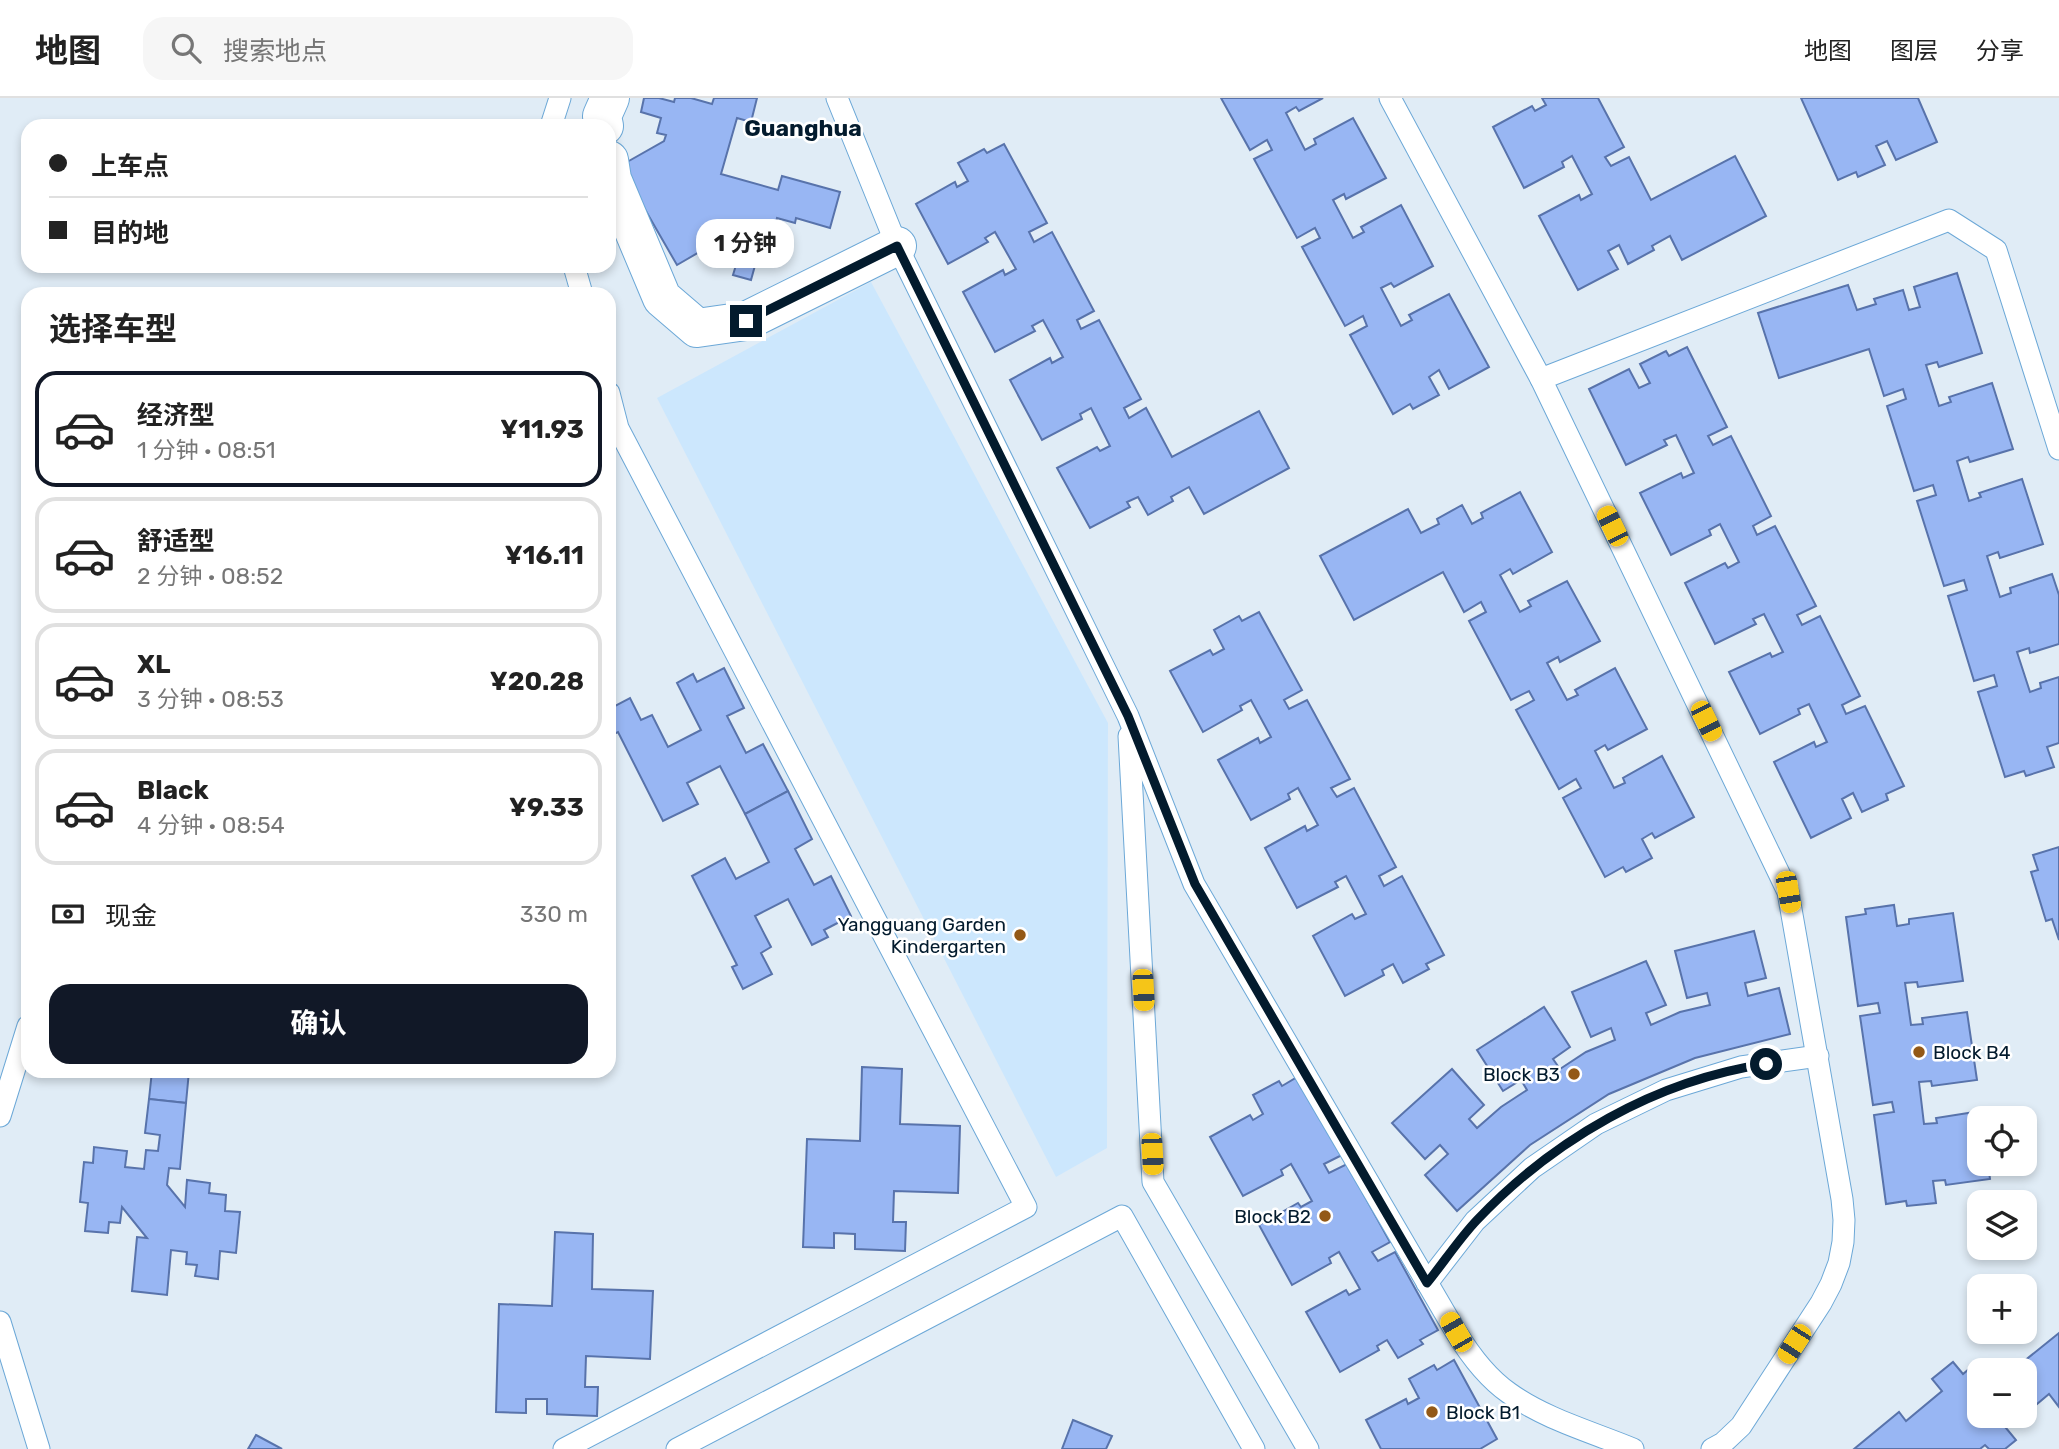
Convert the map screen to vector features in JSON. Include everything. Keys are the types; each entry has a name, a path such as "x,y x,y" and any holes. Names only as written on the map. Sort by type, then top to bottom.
{"street":[{"path":"603,119 610,98"},
{"path":"616,189 662,298 697,328 746,321 897,246"}],"lane":[{"path":"553,119 560,98"},
{"path":"837,98 897,246 1128,716 1195,884 1427,1283 1472,1357 1507,1393 1546,1414 1633,1449"},
{"path":"1390,98 1541,379 1788,892 1842,1199 1844,1220 1839,1264 1821,1303 1741,1426 1723,1443 1712,1449"},
{"path":"1541,379 1949,220 1996,250 2059,449"},
{"path":"564,1449 1026,1207 616,435"},
{"path":"1128,716 1153,1182 1308,1449"},
{"path":"0,1116 21,1048"},
{"path":"1427,1283 1475,1221 1532,1168 1596,1124 1666,1090 1741,1067 1818,1056"},
{"path":"677,1449 1122,1216 1254,1449"},
{"path":"0,1322 39,1449"}],"shaded area":[{"name":"Yangguang Garden Kindergarten","path":"871,282 1108,723 1107,1148 1056,1177 657,398"}],"building":[{"path":"644,98 674,102 675,98 691,98 712,104 714,98 757,98 751,122 737,118 721,174 778,190 782,176 840,192 830,228 796,218 795,223 777,218 768,253 759,251 751,280 733,275 739,255 724,251 726,242 720,240 677,265 620,166 664,141 666,135 657,133 661,118 641,112"},
{"path":"1221,98 1323,98 1299,111 1296,107 1286,113 1305,150 1316,144 1314,139 1353,118 1386,178 1346,199 1344,194 1333,200 1353,238 1364,232 1361,227 1401,205 1433,266 1394,287 1391,283 1381,288 1401,326 1412,320 1409,315 1449,294 1489,367 1449,389 1439,370 1429,377 1439,395 1413,409 1410,404 1393,414 1350,335 1367,326 1363,316 1345,326 1302,247 1320,238 1315,228 1297,238 1254,159 1272,150 1267,140 1250,150"},
{"path":"1542,98 1598,98 1624,147 1605,157 1611,166 1629,157 1651,200 1735,156 1766,216 1682,260 1670,236 1652,246 1654,250 1628,264 1619,245 1608,251 1618,269 1578,290 1539,216 1579,195 1581,200 1592,194 1572,156 1562,162 1564,167 1524,188 1493,127 1532,106 1535,111 1546,105"},
{"path":"1801,98 1918,98 1937,142 1896,160 1887,141 1876,146 1885,165 1858,177 1856,172 1838,180"},
{"path":"1004,144 1047,223 1029,232 1034,242 1052,232 1094,311 1077,320 1081,329 1099,320 1141,399 1124,408 1129,418 1146,408 1172,457 1259,411 1289,468 1204,514 1189,487 1171,497 1173,501 1148,515 1138,497 1127,502 1130,507 1090,528 1057,468 1097,447 1100,451 1110,446 1091,408 1080,414 1082,419 1042,440 1010,380 1050,358 1052,363 1063,357 1043,320 1032,326 1035,331 995,352 963,292 1003,270 1005,275 1016,269 995,232 985,238 988,242 948,264 916,204 955,182 957,187 968,181 958,163 984,149 987,153"},
{"path":"1957,273 1982,353 1939,367 1937,362 1926,365 1939,406 1951,402 1949,397 1992,383 2013,449 1970,462 1968,457 1957,461 1969,501 1981,497 1979,493 2022,479 2043,544 2000,558 1998,552 1987,556 2000,597 2011,593 2010,588 2052,574 2059,595 2059,644 2030,653 2029,648 2017,652 2030,692 2041,688 2040,683 2059,677 2059,743 2047,747 2054,767 2026,776 2024,771 2005,777 1978,692 1997,686 1994,675 1974,681 1948,596 1967,590 1964,580 1944,586 1917,501 1936,495 1933,485 1914,491 1887,406 1906,399 1903,389 1884,396 1869,349 1779,378 1758,313 1848,285 1857,310 1876,304 1874,299 1903,290 1909,310 1920,307 1914,287"},
{"path":"1687,347 1727,427 1708,436 1713,445 1731,436 1771,516 1753,526 1757,535 1775,526 1816,606 1797,615 1802,625 1820,616 1860,696 1842,705 1846,714 1865,706 1904,786 1886,794 1888,800 1862,812 1853,793 1842,799 1851,818 1811,838 1774,762 1814,742 1816,747 1827,742 1809,704 1798,709 1800,714 1760,734 1729,672 1770,653 1772,657 1783,652 1764,614 1753,619 1756,624 1715,644 1685,583 1725,563 1728,568 1739,562 1720,524 1709,530 1711,535 1671,555 1640,493 1681,473 1683,478 1694,473 1676,435 1664,440 1667,445 1626,465 1589,389 1629,369 1639,388 1650,383 1640,364 1666,351 1669,356"},
{"path":"1520,492 1552,552 1513,574 1510,569 1500,575 1520,612 1531,606 1528,601 1567,581 1600,641 1560,662 1558,657 1547,663 1567,700 1578,695 1575,690 1615,668 1647,729 1608,750 1605,745 1595,751 1614,788 1625,783 1623,778 1662,756 1694,817 1655,838 1652,833 1642,839 1652,858 1626,872 1623,867 1605,877 1563,798 1581,788 1576,779 1559,789 1516,710 1534,700 1529,691 1511,700 1469,621 1486,612 1481,602 1464,612 1443,572 1354,620 1320,556 1408,509 1421,533 1439,524 1437,519 1462,505 1472,524 1483,518 1481,513"},
{"path":"1259,612 1302,690 1284,700 1289,709 1307,700 1350,779 1331,788 1337,797 1354,788 1396,867 1379,876 1384,886 1402,876 1444,955 1426,964 1429,969 1403,983 1393,964 1382,970 1384,975 1345,996 1313,936 1352,914 1355,919 1366,914 1346,876 1335,882 1338,887 1297,908 1265,848 1305,826 1307,831 1318,825 1298,788 1288,794 1290,799 1251,820 1218,760 1258,738 1260,743 1271,737 1251,700 1240,706 1242,710 1203,732 1170,671 1210,650 1213,655 1224,649 1214,630 1239,616 1242,621"},
{"path":"724,668 744,708 727,716 746,753 763,744 788,791 745,814 720,766 687,783 698,804 663,821 618,732 616,733 616,705 630,698 641,720 652,715 668,747 701,730 677,683 693,674 697,682"},
{"path":"788,791 812,839 795,849 814,885 831,876 851,916 824,930 828,937 812,945 788,899 755,916 771,947 761,953 772,974 743,989 732,967 737,965 692,876 725,858 736,879 769,862 745,814"},
{"path":"2059,847 2059,940 2052,919 2046,921 2031,872 2038,870 2033,855"},
{"name":"Block B4","path":"1894,905 1897,926 1909,924 1909,919 1953,913 1963,981 1918,987 1917,982 1905,983 1911,1025 1923,1024 1922,1018 1967,1012 1977,1080 1932,1086 1931,1081 1919,1082 1924,1124 1937,1123 1936,1118 1967,1113 1967,1176 1990,1176 1990,1179 1946,1185 1945,1180 1933,1181 1936,1203 1907,1206 1906,1201 1886,1204 1874,1115 1894,1112 1892,1102 1873,1105 1860,1016 1880,1013 1878,1003 1858,1006 1846,917 1866,914 1865,909"},
{"name":"Block B3","path":"1754,931 1766,978 1745,983 1748,996 1779,988 1790,1034 1695,1058 1609,1094 1530,1145 1457,1211 1425,1175 1448,1154 1440,1145 1425,1159 1392,1123 1452,1069 1484,1105 1469,1119 1477,1128 1501,1107 1527,1090 1521,1080 1503,1091 1477,1050 1544,1007 1570,1047 1553,1059 1560,1069 1586,1052 1615,1040 1611,1028 1591,1037 1572,992 1646,961 1666,1005 1646,1013 1651,1025 1680,1012 1710,1005 1707,993 1687,998 1675,951"},
{"path":"862,1067 902,1069 900,1124 960,1126 958,1193 894,1191 893,1222 906,1222 905,1251 855,1249 855,1234 834,1233 834,1248 803,1247 807,1139 860,1141"},
{"name":"Block B2","path":"1299,1076 1342,1155 1324,1164 1329,1173 1347,1164 1390,1242 1372,1252 1378,1261 1395,1252 1438,1330 1420,1340 1423,1344 1398,1358 1387,1340 1377,1346 1379,1350 1340,1372 1306,1312 1346,1290 1349,1295 1360,1289 1339,1252 1329,1258 1331,1263 1292,1285 1259,1225 1298,1203 1301,1207 1312,1201 1291,1164 1281,1170 1283,1175 1243,1196 1210,1137 1250,1115 1253,1120 1263,1114 1253,1095 1279,1081 1282,1086"},
{"path":"151,1078 188,1078 186,1103 149,1099"},
{"path":"149,1099 186,1103 180,1169 169,1168 167,1185 185,1207 187,1180 210,1183 209,1193 226,1195 225,1211 240,1212 236,1253 220,1251 218,1279 195,1276 197,1265 186,1264 187,1252 171,1250 167,1295 132,1291 137,1237 147,1238 122,1207 120,1223 109,1222 108,1233 85,1231 88,1203 80,1202 84,1162 93,1163 94,1147 127,1151 125,1167 144,1169 146,1150 158,1151 160,1135 145,1133"},
{"path":"555,1232 593,1234 592,1289 653,1291 650,1359 586,1356 585,1387 598,1387 597,1416 547,1414 547,1399 526,1399 526,1413 496,1412 499,1304 552,1306"},
{"path":"2059,1333 2059,1407 2049,1394 2037,1404 2037,1358 2028,1358"},
{"name":"Block B1","path":"1454,1360 1497,1439 1480,1449 1381,1449 1366,1420 1406,1399 1408,1404 1419,1398 1409,1379 1434,1365 1437,1370"},
{"path":"1953,1362 1963,1374 1967,1371 1967,1428 2006,1428 2016,1440 2005,1449 1989,1449 1985,1445 1980,1449 1854,1449 1899,1412 1906,1421 1942,1391 1932,1379"},
{"path":"1073,1420 1112,1436 1106,1449 1062,1449"},
{"path":"256,1435 282,1449 248,1449"}],"place":[{"name":"Yangguang Garden Kindergarten","path":"1020,935"},
{"name":"Block B4","path":"1919,1052"},
{"name":"Block B3","path":"1574,1074"},
{"name":"Block B2","path":"1325,1216"},
{"name":"Block B1","path":"1432,1412"}],"district":[{"name":"Guanghua","path":"803,128"}],"route":[{"path":"746,321 897,246 1128,716 1195,884 1427,1283 1475,1221 1532,1168 1596,1124 1666,1090 1741,1067 1766,1064"}]}
